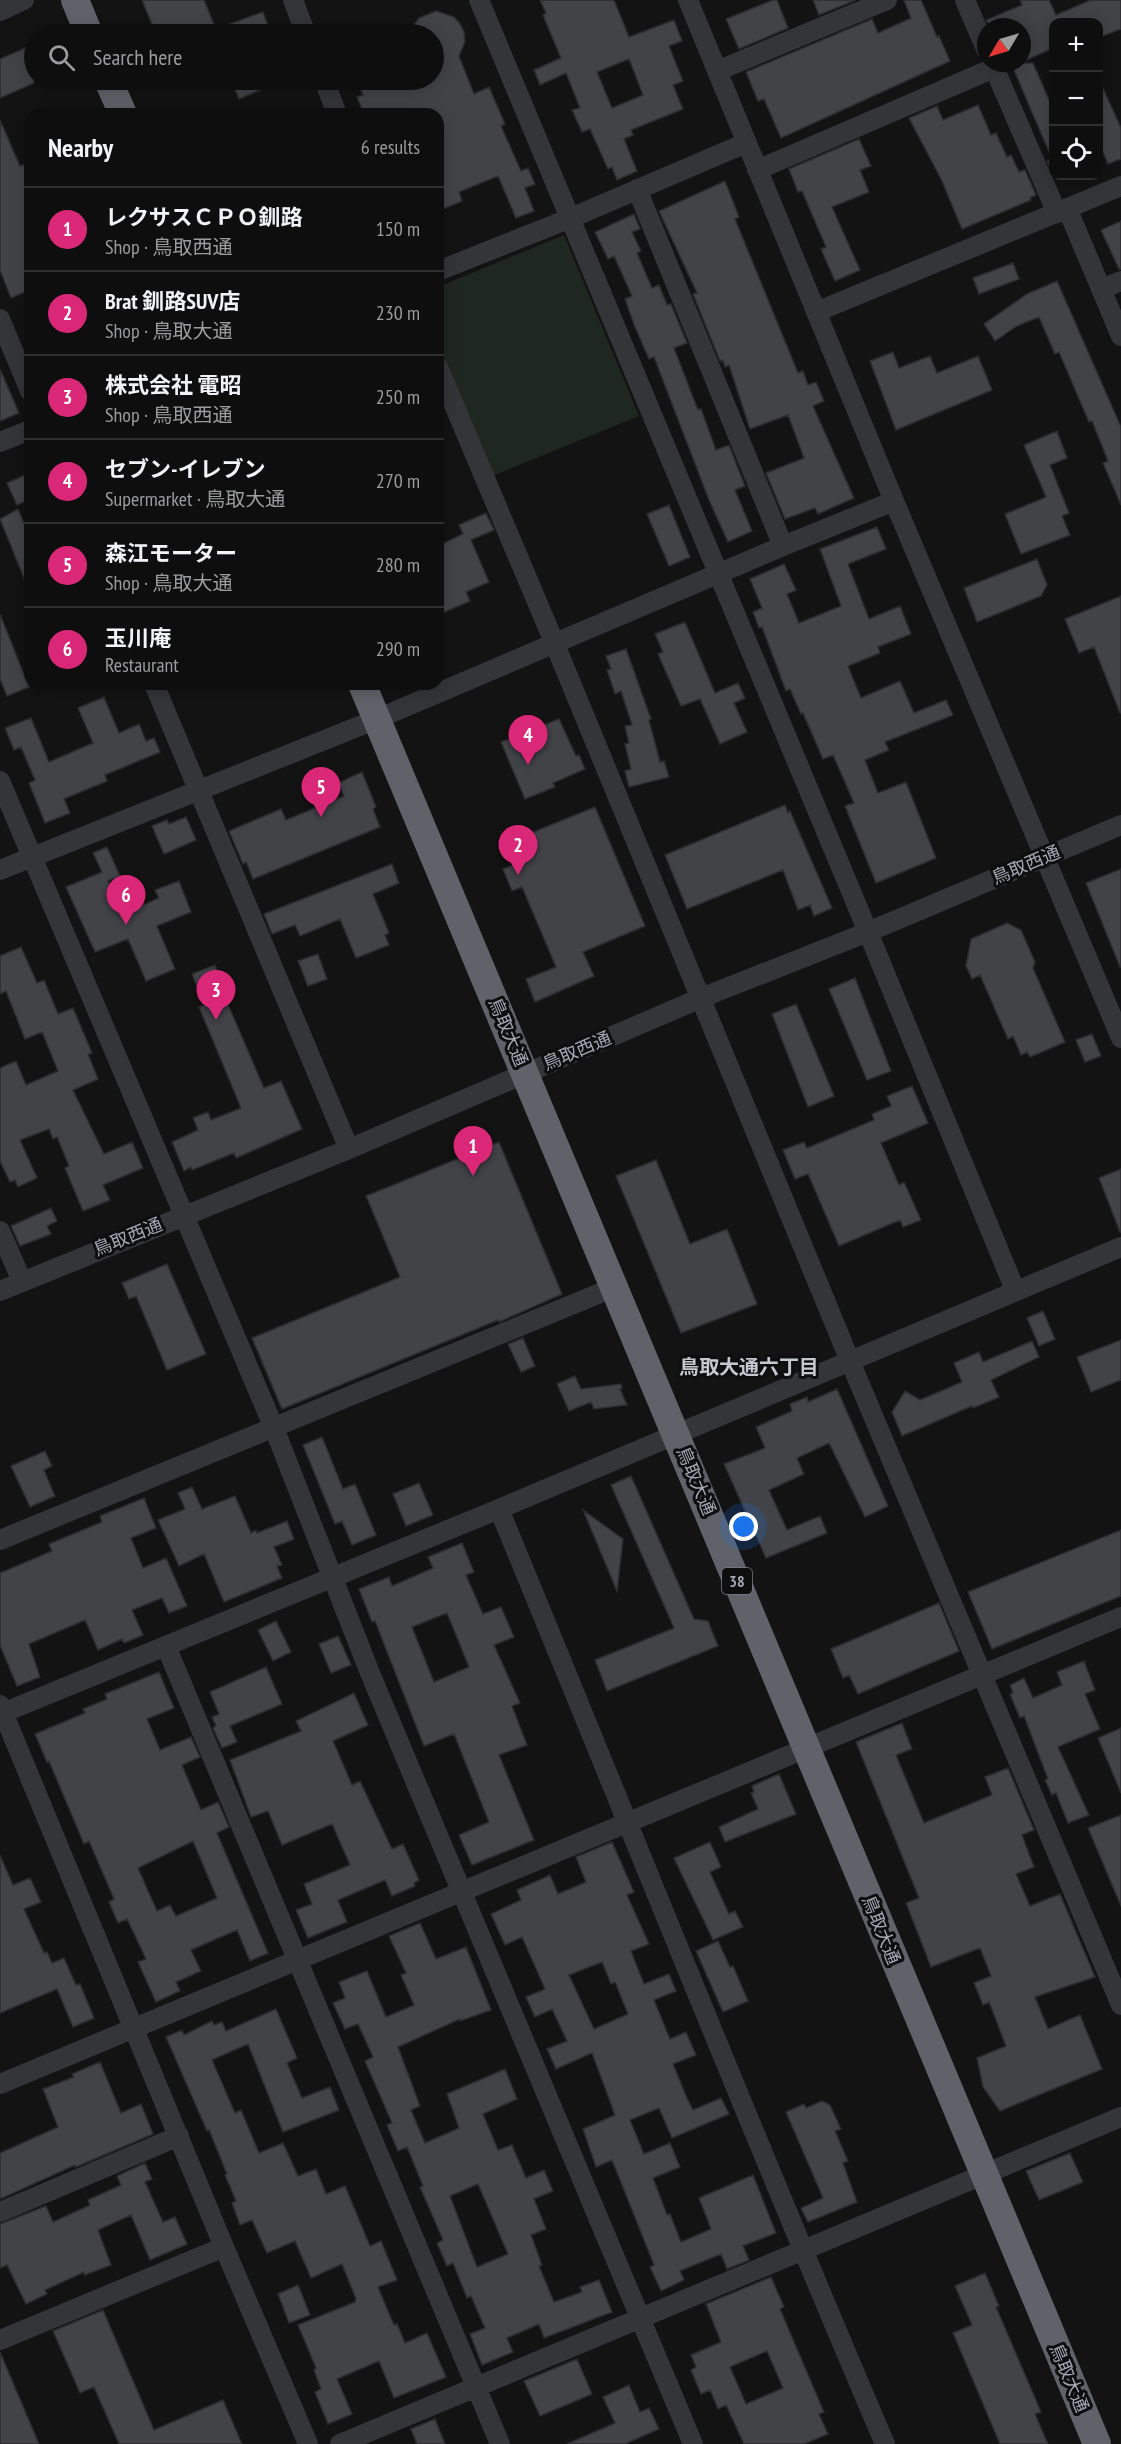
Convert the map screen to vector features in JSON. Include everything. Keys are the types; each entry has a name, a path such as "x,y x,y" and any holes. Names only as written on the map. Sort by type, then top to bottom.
{"highway":[{"path":"75,0 85,24"},
{"path":"112,90 120,108"},
{"name":"鳥取大通","path":"365,690 677,1435 983,2176 1097,2444"}],"street":[{"path":"0,11 24,0"},
{"path":"293,0 302,24"},
{"path":"479,0 1015,1290"},
{"path":"688,0 894,501 1121,1038"},
{"path":"717,71 887,0"},
{"path":"965,0 977,28"},
{"path":"758,170 977,72"},
{"path":"996,72 1102,289 1121,336"},
{"path":"328,90 335,108"},
{"path":"444,269 571,218 747,143"},
{"path":"816,312 1121,186"},
{"path":"637,189 783,546"},
{"path":"1102,289 1121,281"},
{"path":"0,319 24,377"},
{"path":"444,381 850,1361 1121,2005"},
{"path":"0,442 24,432"},
{"path":"444,690 894,501"},
{"path":"157,690 349,1149"},
{"path":"0,870 377,719 444,690"},
{"path":"0,781 274,1428 331,1577 693,2444"},
{"name":"鳥取西通","path":"0,1291 184,1214 349,1149 701,998 868,932 1121,825"},
{"path":"0,1231 22,1281"},
{"path":"308,2444 1,1711 499,1509 1121,1247"},
{"path":"0,1540 615,1287"},
{"path":"499,1509 802,2251 885,2444"},
{"path":"0,2084 1121,1617"},
{"path":"166,1646 500,2444"},
{"path":"340,2444 1121,2117"},
{"path":"0,2212 179,2136"},
{"path":"0,2340 224,2247"}],"shaded area":[{"path":"564,235 639,416 492,476 444,360 444,285"}],"building":[{"path":"142,0 204,0 214,24 152,24"},
{"path":"540,0 614,0 629,37 674,20 682,41 669,46 683,81 673,85 683,109 631,130 633,135 624,139 637,171 617,180 612,167 608,169 590,129 582,132 572,110 580,108 566,73 540,85 534,70 561,58 543,15 546,13","holes":["629,59 643,95 612,108 597,72"]},
{"path":"777,0 788,28 739,49 726,19"},
{"path":"813,0 856,0 819,15"},
{"path":"904,0 921,0 950,61 781,138 764,99 758,101 746,72 872,19 878,33 911,18"},
{"path":"1020,0 1049,0 1056,15 1091,0 1121,0 1121,29 1103,36 1103,18 1049,18 1049,50 1031,58 1031,18 991,18 1022,5"},
{"path":"436,11 454,17 460,24 465,42 459,56 474,94 489,87 505,124 501,126 521,171 528,168 535,184 525,188 534,211 516,218 498,176 459,192 462,201 444,208 444,108 362,108 357,97 363,95 361,90 444,90 444,24 414,24 419,18"},
{"path":"263,12 267,24 230,24"},
{"path":"24,48 24,87 0,98 0,59"},
{"path":"1031,63 1049,100 1049,152 1015,72 1031,72"},
{"path":"1103,88 1121,128 1121,159 1108,164 1103,152"},
{"path":"235,90 260,90 239,99"},
{"path":"978,105 991,135 996,133 1007,157 1011,155 1019,172 1025,170 1036,195 1030,198 1031,200 962,229 942,181 909,118 937,106 943,120"},
{"path":"0,120 20,166 24,164 24,293 11,298 0,270"},
{"path":"859,139 871,166 860,170 869,192 832,207 860,270 835,281 821,249 826,247 802,191 798,192 789,169"},
{"path":"725,181 739,217 735,219 798,373 803,371 808,385 816,382 824,401 813,406 854,498 818,514 815,508 785,519 766,473 804,458 788,415 750,429 729,365 725,367 723,360 720,361 693,294 697,293 659,211"},
{"path":"634,214 640,229 632,232 641,251 637,253 652,288 659,285 667,305 671,304 687,343 674,348 698,410 701,409 716,450 729,445 745,486 735,490 752,531 728,542 709,500 654,357 649,359 635,327 625,299 632,296 614,256 608,259 595,232"},
{"path":"1121,221 1121,269 1119,269 1101,230"},
{"path":"1013,263 1019,279 979,294 973,278"},
{"path":"1057,281 1121,427 1121,505 1103,463 1108,461 1092,421 1089,422 1059,352 1055,354 1039,317 1017,326 995,341 984,324 1027,294"},
{"path":"893,352 899,368 930,356 937,373 978,356 992,390 896,430 870,361"},
{"path":"0,369 19,413 0,421"},
{"path":"1057,431 1067,458 1050,465 1069,513 1062,516 1070,535 1021,554 1005,514 1046,497 1024,445"},
{"path":"24,476 24,502 17,505 7,483"},
{"path":"669,505 690,557 669,566 647,514"},
{"path":"18,509 24,523 24,578 0,519"},
{"path":"486,513 494,530 471,540 489,582 466,592 470,601 444,612 444,543 463,534 459,525"},
{"path":"877,527 886,549 848,564 869,619 900,606 911,634 878,647 880,653 848,666 861,698 900,681 914,713 946,700 953,715 885,742 889,750 865,760 878,793 906,782 936,858 876,883 845,806 854,803 833,755 823,759 790,689 786,691 762,627 759,628 753,612 762,608 750,579 784,564 796,590 787,594 799,623 841,606 820,549"},
{"path":"1037,559 1047,585 1041,596 977,622 964,588"},
{"path":"1121,596 1120,713 1094,647 1079,653 1065,619"},
{"path":"0,614 24,674 24,689 7,696 0,679"},
{"path":"685,622 715,693 738,683 745,698 734,703 747,732 720,744 700,699 681,706 658,654 663,652 655,634"},
{"path":"626,649 651,719 649,720 660,762 664,761 669,777 629,787 625,771 631,769 625,744 629,743 625,726 632,725 621,691 615,694 607,670 611,669 606,656"},
{"path":"104,697 119,733 139,724 146,741 154,738 160,752 105,775 107,781 64,799 70,813 45,823 29,783 35,780 21,747 14,750 5,728 31,718 49,762 93,743 78,708"},
{"path":"559,719 576,756 579,755 585,769 553,783 555,787 525,799 501,742"},
{"path":"362,772 376,807 373,809 380,827 253,879 246,862 243,864 229,831 281,809 286,820 344,796 338,783"},
{"path":"785,805 788,813 790,811 832,908 814,916 810,905 798,910 783,870 687,909 665,855"},
{"path":"595,807 645,926 583,952 594,976 535,1002 526,979 556,967 522,887 512,891 503,869 513,865 504,844"},
{"path":"186,817 196,840 164,854 152,826 167,820 169,824"},
{"path":"107,847 120,876 108,881 123,914 159,898 155,890 179,881 191,912 157,926 175,969 146,981 128,939 95,952 66,887 102,872 93,853"},
{"path":"392,864 399,883 373,894 389,933 385,935 389,945 356,958 340,919 300,936 295,925 272,934 264,914"},
{"path":"1121,869 1121,967 1120,967 1086,883"},
{"path":"1007,923 1021,930 1035,962 1033,968 1065,1042 1030,1057 1027,1052 1021,1055 1013,1036 1008,1039 980,975 972,979 966,966 971,939"},
{"path":"21,947 37,983 44,980 58,1014 73,1008 92,1053 88,1054 98,1079 73,1090 104,1154 132,1142 143,1168 103,1185 110,1200 83,1211 65,1168 69,1166 57,1137 53,1139 49,1129 20,1140 37,1178 18,1187 15,1180 10,1182 0,1161 0,1068 16,1061 26,1085 58,1071 42,1032 25,1039 6,991 0,994 0,956"},
{"path":"318,954 327,979 308,986 298,961"},
{"path":"215,965 226,992 223,993 264,1088 281,1081 302,1129 236,1158 234,1153 184,1171 172,1142 198,1130 193,1118 208,1112 211,1120 241,1108 199,1007 204,1005 192,974"},
{"path":"855,978 891,1071 867,1080 829,989"},
{"path":"796,1004 834,1096 808,1107 772,1014"},
{"path":"1092,1034 1101,1056 1085,1062 1076,1040"},
{"path":"912,1086 928,1123 881,1143 899,1185 904,1182 921,1220 903,1227 900,1220 839,1246 808,1174 795,1179 783,1150 804,1142 807,1148 874,1120 872,1114 891,1106 887,1096"},
{"path":"499,1142 562,1294 499,1322 498,1320 282,1409 252,1338 400,1277 366,1196"},
{"path":"656,1160 690,1244 727,1229 757,1304 681,1333 616,1176"},
{"path":"1121,1169 1121,1232 1120,1232 1099,1178"},
{"path":"51,1208 57,1221 47,1226 51,1234 20,1246 11,1226"},
{"path":"167,1264 206,1354 167,1370 136,1296 129,1299 122,1283"},
{"path":"1043,1311 1055,1339 1039,1346 1027,1318"},
{"path":"523,1338 535,1366 521,1372 508,1344"},
{"path":"1121,1340 1121,1380 1091,1392 1077,1357"},
{"path":"1032,1341 1039,1357 991,1380 999,1397 902,1436 892,1412 905,1391 920,1400 962,1382 954,1363 979,1352 983,1362"},
{"path":"575,1376 581,1389 621,1384 620,1389 627,1405 594,1409 591,1402 569,1411 557,1384"},
{"path":"837,1389 888,1506 865,1517 829,1443 797,1458 804,1474 769,1490 787,1530 820,1516 827,1533 766,1558 724,1464 765,1448 756,1427 792,1411 790,1404 807,1397 808,1402"},
{"path":"322,1437 343,1489 355,1484 376,1535 352,1545 342,1521 335,1524 303,1445"},
{"path":"45,1451 52,1466 44,1470 55,1496 30,1507 11,1466"},
{"path":"631,1476 694,1619 708,1621 718,1646 607,1691 595,1660 674,1628 611,1485"},
{"path":"419,1483 433,1515 406,1526 393,1494"},
{"path":"192,1487 202,1509 235,1496 251,1533 256,1530 257,1533 287,1521 294,1539 274,1547 282,1565 277,1566 282,1578 224,1602 204,1554 179,1566 158,1520 185,1509 178,1493"},
{"path":"144,1498 156,1528 131,1538 143,1568 166,1558 187,1606 169,1613 162,1598 132,1610 143,1635 124,1643 122,1639 98,1650 85,1620 29,1644 40,1677 17,1686 0,1645 0,1573 52,1551 49,1544 102,1522 100,1516"},
{"path":"583,1510 623,1539 617,1591"},
{"path":"1121,1530 1121,1596 992,1649 968,1592"},
{"path":"462,1543 474,1572 466,1575 483,1614 501,1607 514,1637 494,1645 520,1703 512,1706 527,1745 499,1755 534,1840 472,1865 459,1835 489,1822 454,1734 424,1746 375,1621 372,1622 359,1589 389,1577 392,1586 433,1568 428,1557","holes":["447,1613 469,1667 434,1682 412,1627"]},
{"path":"939,1603 959,1651 858,1694 849,1675 843,1678 831,1649"},
{"path":"276,1621 291,1652 273,1661 258,1630"},
{"path":"338,1636 351,1665 331,1673 319,1644"},
{"path":"1084,1661 1095,1690 1085,1694 1100,1729 1058,1747 1089,1815 1068,1823 1056,1793 1052,1795 1045,1780 1048,1779 1024,1716 1020,1718 1010,1694 1013,1693 1010,1685 1024,1678 1033,1698 1062,1685 1057,1672"},
{"path":"266,1667 282,1704 230,1726 237,1742 222,1748 213,1728 216,1726 212,1717 219,1714 210,1692"},
{"path":"159,1672 174,1708 147,1719 160,1750 191,1737 200,1757 182,1765 201,1810 218,1802 229,1827 217,1833 268,1953 250,1961 237,1930 191,1950 201,1971 176,1982 180,1991 156,2002 138,1962 146,1959 127,1919 118,1923 109,1902 114,1899 89,1841 84,1844 49,1761 47,1762 35,1734 85,1713 83,1709 107,1699 105,1694","holes":["193,1841 217,1898 176,1916 170,1905 157,1911 138,1868"]},
{"path":"354,1693 368,1725 333,1741 352,1785 360,1781 392,1849 403,1844 419,1880 414,1883 415,1886 392,1896 385,1880 338,1900 347,1922 308,1938 296,1910 312,1904 304,1884 350,1865 332,1824 282,1845 268,1811 251,1817 230,1760 301,1731 296,1721"},
{"path":"902,1723 912,1749 896,1755 924,1823 992,1795 985,1777 1008,1768 1034,1830 1022,1835 1034,1867 1016,1874 1030,1906 1060,1894 1095,1977 1035,1997 1048,2029 1080,2015 1102,2069 1000,2111 983,2087 977,2058 1006,2046 989,2002 983,2005 974,1983 991,1976 980,1948 931,1967 906,1903 919,1898 856,1742"},
{"path":"1121,1728 1121,1793 1098,1738"},
{"path":"779,1774 796,1814 725,1842 719,1827 758,1809 751,1793 754,1792 752,1786"},
{"path":"1121,1815 1121,1906 1088,1828"},
{"path":"612,1842 634,1892 627,1895 649,1944 631,1951 644,1984 669,1974 676,1991 654,2000 670,2039 686,2032 696,2055 673,2064 687,2098 693,2110 721,2098 729,2114 672,2138 659,2108 630,2120 644,2154 670,2143 680,2167 653,2178 667,2215 670,2214 681,2242 711,2229 699,2198 753,2175 776,2233 743,2246 749,2260 727,2269 721,2254 680,2271 684,2280 661,2291 650,2267 654,2265 612,2160 596,2167 583,2129 615,2115 592,2053 556,2069 547,2049 567,2041 552,2009 535,2017 526,1997 545,1989 522,1937 505,1945 491,1914 521,1900 517,1890 550,1875 558,1894 586,1882 576,1857","holes":["602,1962 611,1984 615,1982 628,2014 594,2029 569,1975"]},
{"path":"710,1842 721,1867 710,1872 729,1914 735,1911 743,1927 713,1940 674,1858"},
{"path":"0,1855 13,1885 30,1878 41,1902 24,1909 44,1953 47,1952 52,1963 64,1958 76,1985 80,1984 94,2018 73,2027 57,1989 0,2013"},
{"path":"420,1923 436,1959 466,1947 491,2010 460,2021 460,2019 398,2047 420,2106 411,2110 425,2143 459,2128 447,2094 505,2069 517,2099 483,2114 498,2150 512,2145 526,2178 544,2170 553,2191 534,2199 546,2229 531,2235 542,2265 539,2266 554,2302 582,2292 580,2287 599,2280 612,2312 544,2338 539,2324 507,2338 513,2352 482,2365 470,2334 485,2328 471,2296 467,2298 453,2263 447,2266 437,2243 443,2240 420,2187 423,2186 407,2147 398,2151 387,2125 392,2123 365,2061 373,2057 358,2024 345,2029 333,2003 345,1998 339,1982 367,1971 386,2017 414,2005 401,1975 406,1973 389,1936","holes":["478,2184 508,2254 477,2267 450,2196"]},
{"path":"718,1941 730,1967 733,1966 748,2001 723,2012 696,1951"},
{"path":"276,2009 297,2058 287,2063 302,2098 330,2087 339,2110 283,2132 248,2044 212,2060 235,2113 241,2110 259,2153 283,2143 298,2176 316,2169 326,2194 345,2186 370,2246 381,2241 397,2280 378,2287 394,2325 397,2324 405,2343 427,2333 446,2377 394,2398 379,2361 337,2379 352,2414 328,2424 315,2392 321,2389 314,2370 316,2368 298,2325 355,2302 356,2299 342,2264 311,2278 295,2241 267,2253 252,2220 240,2225 232,2203 236,2201 225,2175 227,2174 166,2037 182,2030 184,2035 212,2021 214,2025 222,2022 226,2031"},
{"path":"100,2062 121,2113 141,2104 153,2134 76,2167 75,2165 0,2199 0,2153 58,2127 43,2089 74,2077 72,2074"},
{"path":"822,2101 830,2105 841,2129 835,2131 848,2161 843,2163 857,2202 808,2222 801,2208 823,2198 786,2112 804,2104 806,2108"},
{"path":"1070,2153 1083,2182 1039,2200 1026,2171"},
{"path":"145,2163 152,2179 145,2182 163,2222 175,2217 187,2244 150,2260 131,2215 98,2230 111,2265 85,2275 84,2272 45,2290 47,2294 26,2304 7,2265 0,2268 0,2224 46,2206 53,2222 90,2205 88,2200 121,2185 117,2176"},
{"path":"985,2273 999,2306 996,2307 1041,2412 1035,2414 1048,2444 1000,2444 953,2333 972,2325 955,2286"},
{"path":"771,2277 784,2307 780,2309 824,2412 819,2414 828,2434 804,2444 744,2444 726,2405 718,2409 710,2390 701,2394 691,2370 696,2367 691,2355 721,2342 706,2304","holes":["767,2351 783,2388 746,2404 730,2367"]},
{"path":"298,2285 310,2315 289,2323 278,2294"},
{"path":"103,2310 154,2430 223,2400 242,2444 119,2444 94,2387 80,2393 53,2331"},
{"path":"0,2352 39,2444 0,2444"},
{"path":"577,2359 592,2394 540,2416 524,2381"},
{"path":"629,2385 640,2412 649,2408 659,2429 625,2444 567,2444 615,2423 603,2397"},
{"path":"435,2419 445,2444 417,2444 411,2429"}],"place":[{"name":"セブン-イレブン","path":"528,765"},
{"name":"森江モーター","path":"321,817"},
{"name":"Brat 釧路SUV店","path":"518,875"},
{"name":"玉川庵","path":"126,925"},
{"name":"株式会社 電昭","path":"216,1020"},
{"name":"レクサスＣＰＯ釧路","path":"473,1176"}],"district":[{"name":"鳥取大通六丁目","path":"749,1367"}]}
